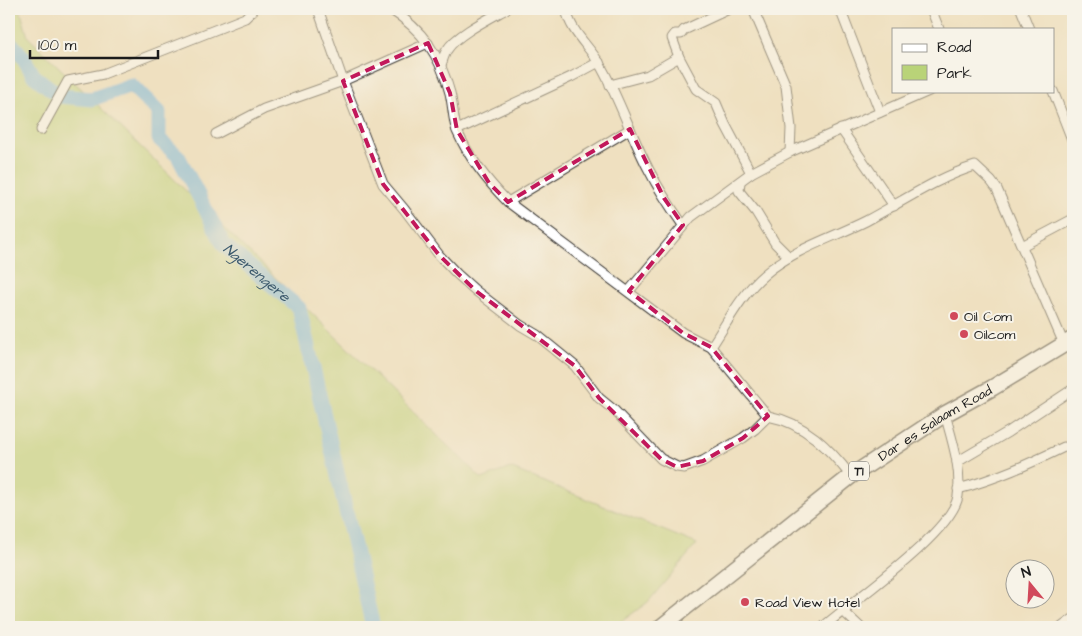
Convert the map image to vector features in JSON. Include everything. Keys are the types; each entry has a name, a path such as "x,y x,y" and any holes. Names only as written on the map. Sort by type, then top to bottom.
{"highway":[{"name":"Dar es Salaam Road","path":"662,627 851,476 945,414 1068,342"}],"street":[{"path":"41,130 68,81 104,74 245,18 254,9"},
{"path":"308,9 319,10 343,81 383,184 404,208 439,255 476,291 576,366 599,398 615,411 661,459 677,467 684,468 698,463 742,438 755,429 768,416"},
{"path":"390,9 414,26 428,43 441,65 450,93 457,130 472,160 489,183 508,202 683,333 710,347 768,416 780,418 818,439 851,476"},
{"path":"441,65 446,50 452,43 506,9"},
{"path":"566,9 568,20 599,62 649,170 664,198 683,226"},
{"path":"729,9 687,28 681,34 675,34 672,38 679,57 696,89 716,103 751,173"},
{"path":"753,9 786,86 791,128 790,152"},
{"path":"840,9 880,112"},
{"path":"931,9 939,28"},
{"path":"1021,9 1029,28"},
{"path":"216,134 264,109 343,81 428,43"},
{"path":"610,85 648,75 679,57"},
{"path":"457,130 599,62"},
{"path":"629,291 683,226 700,209 751,173 790,152 927,92"},
{"path":"1053,92 1073,142"},
{"path":"1063,116 1073,113"},
{"path":"508,202 630,129"},
{"path":"841,129 894,206"},
{"path":"710,347 752,286 764,274 789,257 894,206 954,174 975,166 992,181 997,189 1068,342"},
{"path":"740,182 739,191 756,212 775,243 789,257"},
{"path":"1022,246 1073,219"},
{"path":"957,462 1008,432 1073,389"},
{"path":"823,627 925,544 950,515 956,504 958,489 957,462 945,414"},
{"path":"958,489 1005,474 1064,446"},
{"path":"842,610 860,627"},
{"path":"1063,627 1073,619"}],"highlighted area":[{"path":"428,43 450,93 457,130 489,183 508,202 630,129 664,198 683,225 629,291 683,333 711,347 768,416 743,438 703,461 677,467 661,459 599,398 575,366 476,291 439,255 383,184 343,81"}],"green space":[{"path":"9,9 20,9 28,37 482,479 510,468 697,544 648,602 614,627 9,627"}],"waterway":[{"name":"Ngerengere","path":"9,41 23,57 34,76 60,96 92,99 131,85 159,112 159,139 178,156 224,245 299,308 373,627"}],"place":[{"name":"Oil Com","path":"954,316"},
{"name":"Oilcom","path":"964,334"},
{"name":"Road View Hotel","path":"745,602"}]}
